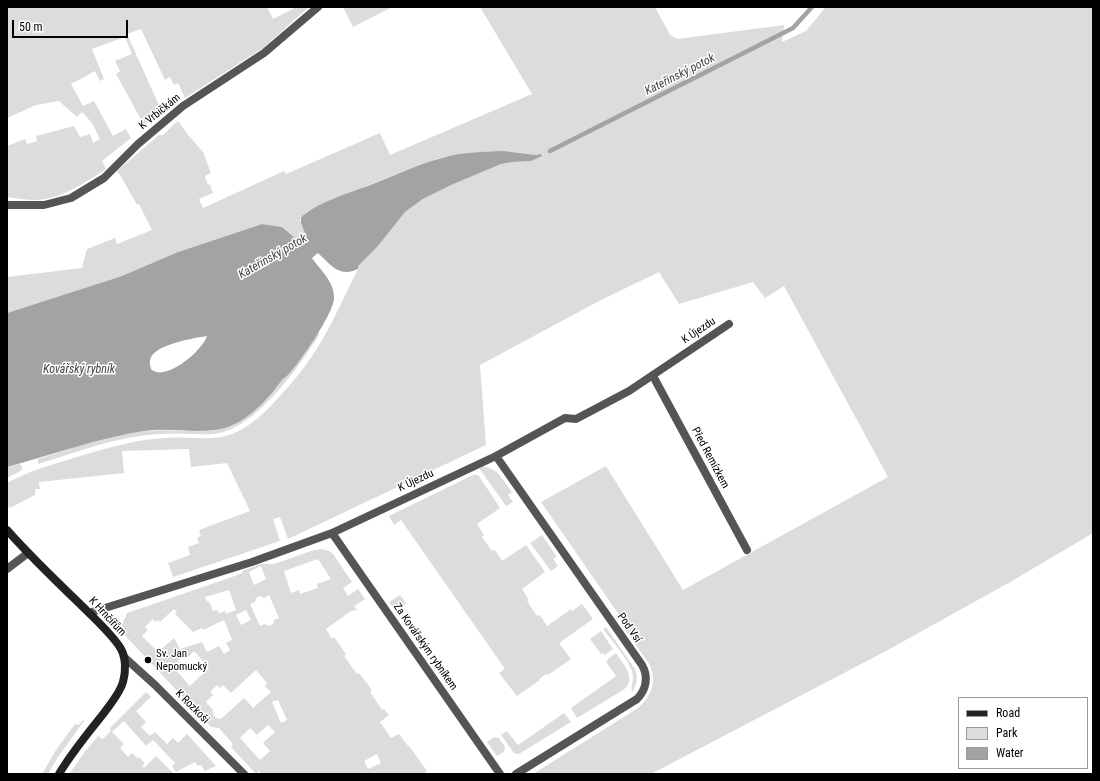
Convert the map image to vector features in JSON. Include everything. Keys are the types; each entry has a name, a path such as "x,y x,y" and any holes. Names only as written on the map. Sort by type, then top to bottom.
{"street":[{"name":"K Vrbičkám","path":"7,205 44,205 71,198 104,178 138,144 183,106 264,53 318,7"},
{"name":"K Újezdu","path":"89,613 252,562 332,533 496,456 565,418 576,419 625,394 730,324"},
{"name":"Před Remízkem","path":"654,376 747,550"},
{"name":"Pod Vsí","path":"496,456 642,665 646,678 643,690 637,699 516,774"},
{"name":"K Hrnčířům","path":"7,530 116,642 122,650 124,657"},
{"name":"Za Kovářským rybníkem","path":"332,533 500,774"},
{"path":"7,569 28,553"},
{"path":"59,774 71,754 118,694 123,682 125,671 124,657"},
{"name":"K Rozkoši","path":"124,657 155,685 244,774"}],"green space":[{"path":"7,7 267,7 273,19 293,9 293,7 309,7 263,48 185,98 178,83 174,85 170,77 165,80 141,29 127,34 162,112 144,125 116,74 120,71 115,61 132,54 125,37 92,49 104,79 100,81 95,71 71,84 83,106 94,101 113,136 126,129 131,138 102,161 106,169 81,185 63,194 35,200 7,197 7,146 25,139 27,144 37,141 36,136 74,126 80,137 90,134 93,143 100,139 92,123 82,112 77,117 59,101 36,105 7,118"},
{"path":"343,7 392,7 353,27"},
{"path":"480,7 655,7 670,35 678,39 784,25 782,42 806,31 826,7 1093,7 1093,533 1012,581 886,651 651,774 533,774 638,708 643,704 652,689 653,683 650,665 621,624 624,622 541,502 606,466 683,590 888,477 784,286 765,298 753,282 679,304 659,272 599,301 480,365 486,445 288,539 280,517 273,519 280,541 173,577 168,563 190,555 188,547 199,543 197,538 201,536 199,530 250,511 227,463 191,467 189,449 122,451 124,473 39,482 40,489 35,489 35,495 10,508 7,505 7,483 25,474 80,456 133,442 166,438 216,438 232,434 246,427 269,408 305,367 334,317 358,269 357,266 378,246 405,212 423,199 450,185 501,164 531,161 536,155 513,152 443,157 419,165 322,204 306,212 300,220 307,238 301,243 282,227 262,224 178,252 122,276 7,313 7,277 82,268 87,249 115,238 117,244 152,230 139,204 137,205 117,171 159,135 163,135 178,121 203,152 211,173 205,176 213,193 199,199 203,208 284,171 286,174 380,133 390,155 532,94"},
{"path":"319,331 319,335 300,364 274,395 244,422 229,430 211,434 160,434 128,438 102,444 38,464 38,459 119,435 157,430 212,431 231,426 252,413 269,397 297,364"},
{"path":"20,464 22,470 7,478 7,467"},
{"path":"483,467 497,472 512,492 508,495 513,502 506,506 479,468"},
{"path":"475,474 479,476 500,508 477,524 484,535 482,537 492,551 495,550 502,561 526,545 545,572 522,589 529,600 527,601 537,616 540,615 547,626 571,609 572,611 582,604 593,619 559,643 571,659 548,675 546,674 517,696 499,673 505,669 401,520 394,525 389,516"},
{"path":"542,535 557,557 553,559 558,566 551,571 530,543"},
{"path":"321,549 329,551 333,554 352,582 343,588 348,596 358,589 365,599 354,606 357,610 351,611 326,629 332,639 334,637 346,654 344,656 357,674 359,673 372,690 370,692 382,710 384,709 389,715 380,722 391,738 399,734 409,746 427,771 423,774 261,774 259,771 256,774 231,747 233,744 219,728 211,727 120,630 127,613 232,577 242,573 242,571 261,564 274,564","holes":["318,559 331,579 317,584 318,588 300,594 299,590 291,593 284,571","261,566 266,579 254,585 249,572","229,590 236,610 226,614 225,611 219,613 217,610 213,611 209,601 207,602 205,597","269,595 279,618 274,620 273,624 269,626 265,624 260,626 250,604 255,602 256,598 260,596 264,598","174,609 177,612 175,614 193,632 202,628 203,630 224,620 232,640 226,643 230,650 224,654 219,646 207,652 202,642 180,649 174,638 158,652 142,636 148,630 145,627 153,619 156,622 158,620 160,622","246,610 251,620 241,625 236,615","195,652 209,668 190,686 175,669 180,664 178,661 185,655 187,658","256,670 267,683 265,686 271,692 253,708 244,698 221,719 216,718 213,714 213,710 206,702 213,695 210,692 217,685 220,688 223,685 231,693","278,700 287,720 281,723 272,702","268,725 275,732 263,743 270,751 260,760 240,738 250,728 257,735","377,754 381,763 368,769 364,761"]},
{"path":"400,595 406,603 395,610 389,602"},
{"path":"606,627 635,669 636,681 632,692 633,677 630,666 603,629"},
{"path":"601,631 613,649 605,655 603,653 601,654 590,639"},
{"path":"616,653 628,672 629,681 627,686 623,690 577,718 571,708 616,676 606,662"},
{"path":"146,692 151,697 136,711 146,722 141,727 150,736 155,732 167,744 173,738 178,743 187,734 216,766 205,771 201,765 198,766 195,762 176,772 172,766 175,763 153,740 146,746 124,721 112,732 124,744 120,748 128,757 132,753 137,758 139,757 145,763 142,766 144,768 156,756 174,774 69,774 98,736 103,739 111,731 110,728"},
{"path":"564,713 571,722 519,754 514,753 501,735 507,731 518,745"},
{"path":"83,720 84,721 58,757 48,774 42,774 56,750 75,724 79,725"},
{"path":"494,737 499,738 505,747 504,752 497,756 487,742"}],"water":[{"name":"Kovářský rybník","path":"503,151 536,155 541,154 542,156 531,161 501,164 451,185 423,199 405,212 378,246 358,266 358,269 346,272 340,271 331,266 318,253 312,258 330,282 334,293 332,306 315,338 294,368 263,403 241,421 216,430 154,430 126,434 92,442 7,467 7,313 122,276 178,252 262,224 282,227 301,243 307,238 301,223 301,218 306,213 324,203 433,160 472,153","holes":["207,336 199,349 183,363 174,368 165,372 157,372 151,369 151,357 155,352 168,345"]}],"waterway":[{"name":"Kateřinský potok","path":"550,151 793,28 812,7"}],"place":[{"name":"Sv. Jan Nepomucký","path":"148,660"}]}
